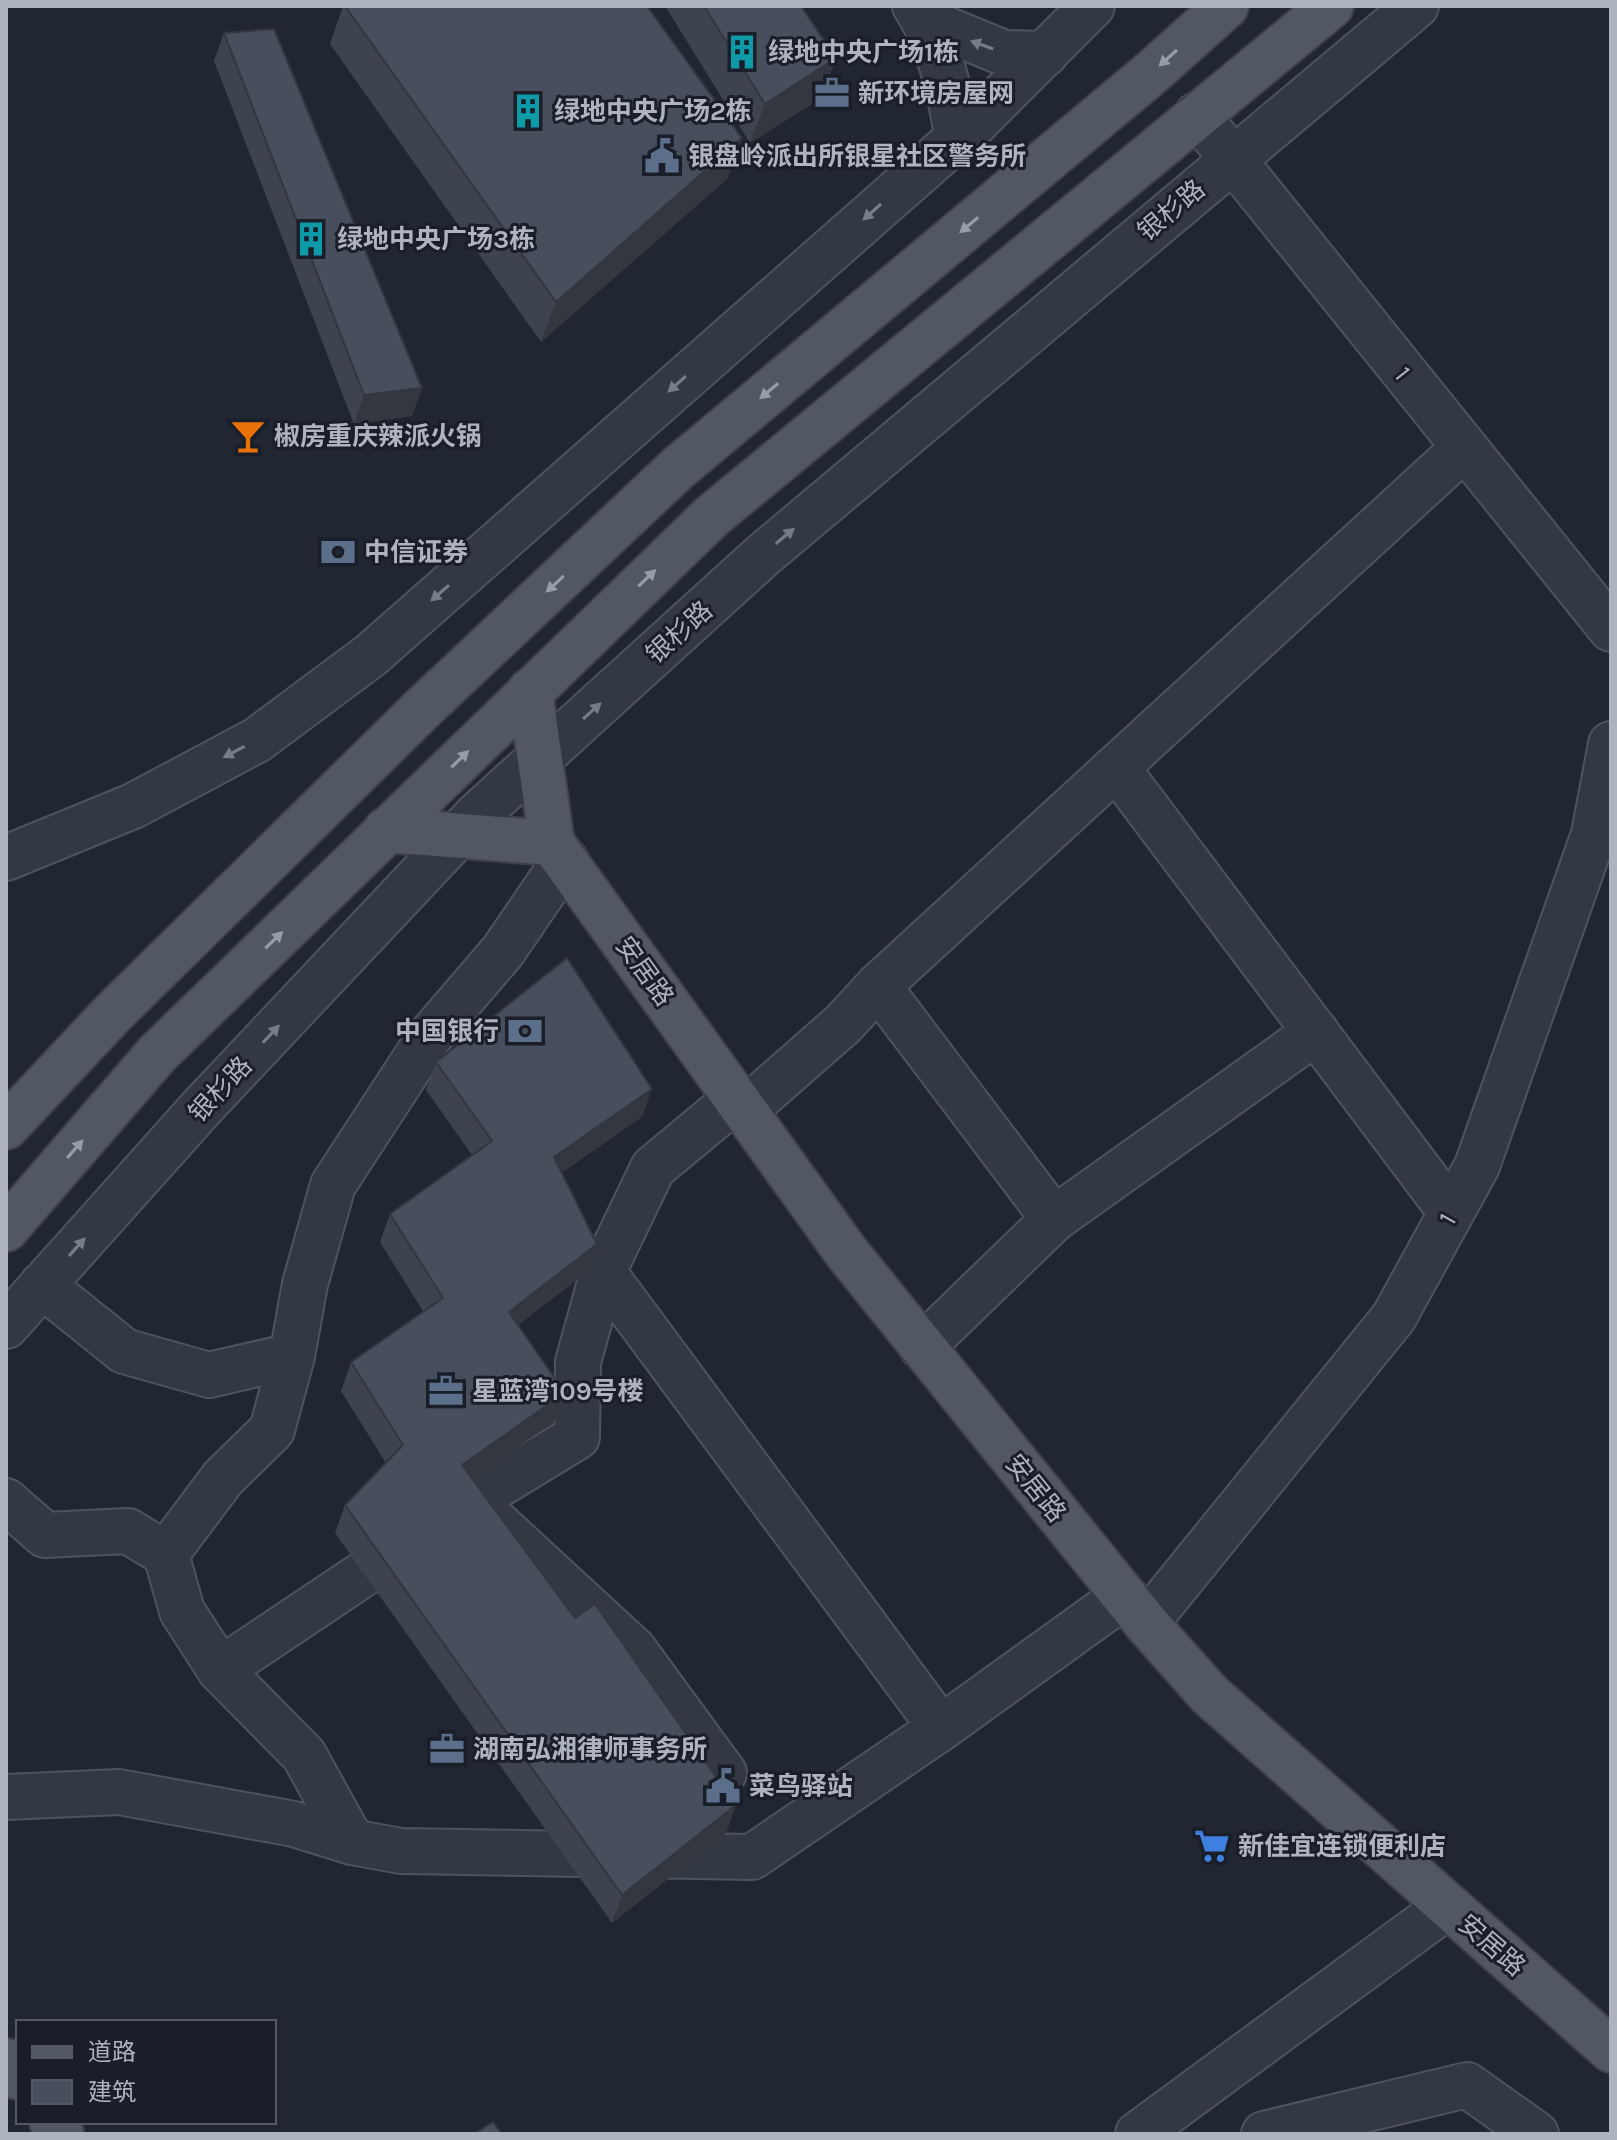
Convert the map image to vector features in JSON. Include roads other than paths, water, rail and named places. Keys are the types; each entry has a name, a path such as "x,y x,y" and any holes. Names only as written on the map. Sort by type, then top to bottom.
{"main road":[{"path":"6,1127 178,948 423,708 678,468 1150,74 1226,6"},
{"path":"6,1229 157,1054 712,516 1331,6"},
{"path":"386,830 460,834 559,851 530,691"},
{"name":"安居路","path":"559,851 847,1253 1135,1610 1209,1694 1611,2050"}],"street":[{"path":"6,858 133,806 257,740 371,655 975,123 1092,6"},
{"name":"银杉路","path":"6,1326 202,1107 460,834 541,758 762,556 1416,6"},
{"path":"919,13 1004,53 1045,54"},
{"path":"919,13 953,108 957,137"},
{"name":"1","path":"1197,115 1234,156 1463,449 1611,629"},
{"path":"220,1670 472,1501 577,1437 578,1362 603,1272 653,1168 843,1024 878,986 1463,449"},
{"name":"1","path":"6,1797 119,1792 294,1824 352,1842 401,1851 752,1857 941,1728 1135,1610 1394,1317 1477,1166 1596,881 1594,834 1611,744"},
{"path":"1116,767 1451,1212"},
{"path":"166,1554 223,1478 272,1430 292,1356 305,1284 333,1185 430,1036 503,951 559,851"},
{"path":"878,986 1054,1219"},
{"path":"922,1347 1054,1219 1316,1032"},
{"path":"603,1272 941,1728"},
{"path":"42,1285 124,1351 166,1363 209,1375 292,1356"},
{"path":"6,1501 45,1535 128,1531 166,1554 182,1611 220,1670 304,1755 352,1842"},
{"path":"472,1501 634,1650 724,1773"},
{"path":"1138,2134 1448,1906"},
{"path":"1264,2134 1467,2085 1536,2134"}],"place":[{"name":"绿地中央广场1栋","path":"742,52"},
{"name":"新环境房屋网","path":"832,93"},
{"name":"绿地中央广场2栋","path":"528,111"},
{"name":"银盘岭派出所银星社区警务所","path":"662,156"},
{"name":"绿地中央广场3栋","path":"311,239"},
{"name":"椒房重庆辣派火锅","path":"248,436"},
{"name":"中信证券","path":"338,552"},
{"name":"中国银行","path":"525,1031"},
{"name":"星蓝湾109号楼","path":"446,1391"},
{"name":"湖南弘湘律师事务所","path":"447,1749"},
{"name":"菜鸟驿站","path":"723,1786"},
{"name":"新佳宜连锁便利店","path":"1212,1846"}]}
